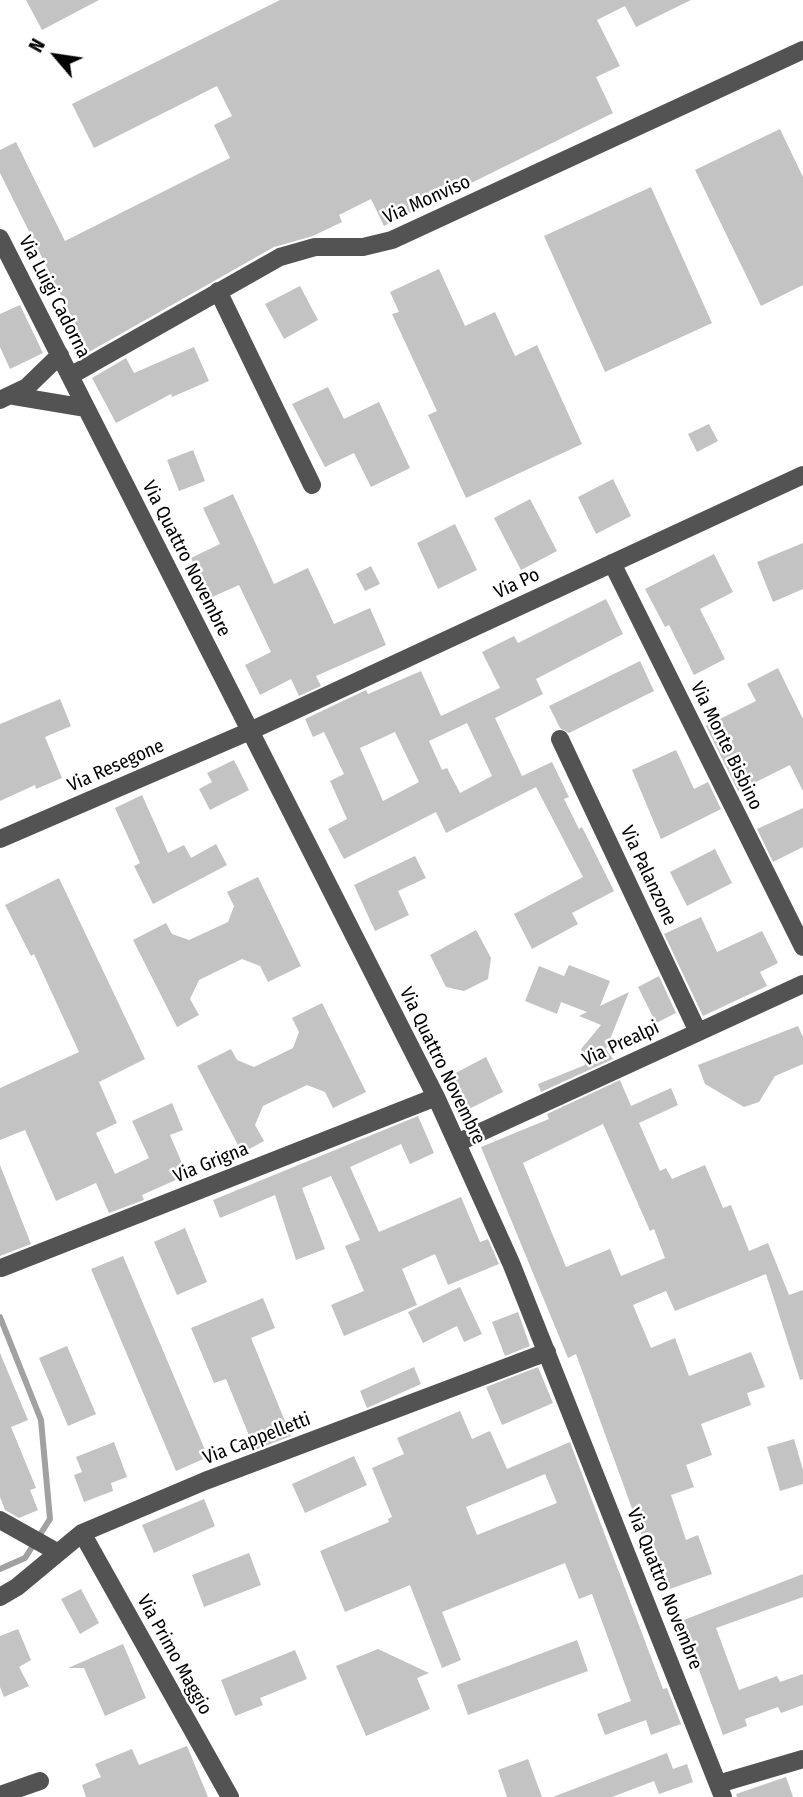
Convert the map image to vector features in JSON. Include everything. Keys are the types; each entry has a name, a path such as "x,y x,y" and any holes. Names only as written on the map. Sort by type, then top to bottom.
{"street":[{"name":"Via Monviso","path":"70,376 265,264 296,250 319,246 363,247 392,240 803,50"},
{"name":"Via Luigi Cadorna","path":"0,237 70,376"},
{"path":"218,291 312,485"},
{"path":"7,398 38,379 60,355"},
{"name":"Via Quattro Novembre","path":"70,376 436,1097 547,1352 721,1790"},
{"path":"7,398 86,408"},
{"name":"Via Po","path":"250,731 803,475"},
{"name":"Via Monte Bisbino","path":"612,563 803,947"},
{"name":"Via Resegone","path":"0,839 250,731"},
{"name":"Via Palanzone","path":"560,739 698,1032"},
{"name":"Via Prealpi","path":"457,1143 803,984"},
{"name":"Via Grigna","path":"1,1268 436,1097"},
{"name":"Via Cappelletti","path":"0,1597 17,1587 45,1544 82,1533 205,1481 547,1352"},
{"path":"0,1520 45,1544"},
{"name":"Via Primo Maggio","path":"82,1533 230,1797"},
{"path":"721,1790 803,1759"},
{"path":"0,1795 40,1781"}],"building":[{"path":"26,0 99,0 42,30"},
{"path":"280,0 691,0 636,27 625,6 597,20 620,66 596,77 613,113 384,226 371,199 339,215 342,222 313,236 274,247 89,352 0,173 0,150 16,142 65,241 230,158 214,125 232,116 217,86 94,148 72,104"},
{"path":"780,129 803,177 803,285 761,306 695,170"},
{"path":"651,187 712,323 605,372 544,236"},
{"path":"439,269 465,326 495,312 515,356 537,345 582,444 466,498 428,415 437,411 392,314 399,312 390,292"},
{"path":"300,286 318,320 284,339 265,304"},
{"path":"20,305 43,353 10,369 0,347 0,314"},
{"path":"194,347 209,381 172,397 171,394 116,423 92,378 126,358 134,373"},
{"path":"328,387 344,419 379,402 410,468 371,487 354,453 325,467 292,404"},
{"path":"709,424 718,441 697,452 688,434"},
{"path":"193,450 205,481 179,491 167,460"},
{"path":"613,479 631,516 596,534 578,497"},
{"path":"233,494 274,584 308,568 334,624 370,608 386,645 316,676 321,686 299,696 291,679 260,695 245,665 271,652 239,585 210,598 191,558 220,544 203,508"},
{"path":"530,499 557,551 521,570 494,518"},
{"path":"455,524 477,570 438,589 417,543"},
{"path":"803,543 803,589 773,602 757,562"},
{"path":"714,554 733,592 700,609 725,659 694,675 669,625 665,627 645,589"},
{"path":"371,566 380,584 365,591 356,574"},
{"path":"606,599 623,634 536,679 543,694 495,718 522,776 552,762 569,797 564,799 579,829 582,827 614,891 572,913 578,924 532,949 514,914 583,877 536,787 446,833 436,812 344,859 328,829 347,819 330,781 344,774 324,732 313,737 305,719 366,690 368,694 421,671 441,716 500,688 482,652 514,636 518,643","holes":["467,723 492,776 460,793 447,768 442,770 429,741","395,732 419,782 383,801 360,748"]},
{"path":"640,661 654,691 569,733 560,728 549,706"},
{"path":"778,668 803,719 803,791 790,765 738,791 706,726 756,701 747,684"},
{"path":"60,699 71,726 45,737 62,778 36,789 35,785 0,801 0,724"},
{"path":"676,750 694,789 708,782 721,809 661,839 632,770"},
{"path":"234,760 249,790 210,810 199,789 212,782 207,773"},
{"path":"142,795 168,853 184,845 191,858 216,844 227,865 153,904 134,866 140,863 115,808"},
{"path":"803,808 803,847 773,862 757,829"},
{"path":"715,849 732,883 687,906 670,872"},
{"path":"415,856 426,878 398,891 409,915 375,931 354,885"},
{"path":"258,877 301,966 268,982 260,966 242,959 199,980 190,999 199,1015 177,1027 133,940 166,923 172,934 189,940 228,922 234,906 227,892"},
{"path":"59,878 145,1059 99,1082 117,1123 96,1133 115,1174 149,1158 132,1121 172,1103 183,1130 170,1135 187,1175 142,1195 144,1200 109,1213 96,1183 56,1201 25,1130 0,1140 0,1088 79,1052 34,954 31,956 5,905"},
{"path":"701,917 717,952 762,931 778,963 760,972 767,986 703,1016 664,934"},
{"path":"476,930 491,958 488,979 464,991 446,987 430,955"},
{"path":"569,965 610,981 600,1006 629,992 606,1049 613,1059 541,1092 538,1084 585,1065 581,1049 601,1025 579,1016 587,1012 561,1002 557,1014 525,1001 539,966 564,976"},
{"path":"659,976 676,1013 656,1023 638,987"},
{"path":"322,1003 366,1092 333,1108 325,1092 307,1085 263,1106 255,1125 264,1141 242,1153 197,1066 231,1049 237,1060 254,1067 293,1048 299,1032 292,1018"},
{"path":"798,1026 803,1037 803,1064 775,1076 759,1102 744,1107 705,1084 698,1065"},
{"path":"486,1057 503,1092 467,1110 450,1076"},
{"path":"620,1080 631,1106 671,1088 678,1105 639,1123 660,1171 666,1168 672,1179 705,1165 723,1208 731,1205 749,1251 768,1243 789,1295 803,1290 803,1379 800,1380 766,1274 675,1311 666,1291 633,1305 651,1348 675,1338 689,1376 751,1352 765,1387 747,1393 751,1405 701,1424 712,1455 686,1465 694,1487 671,1495 686,1540 698,1535 712,1574 667,1590 649,1537 643,1539 576,1354 568,1358 481,1147 549,1119 547,1114","holes":["603,1124 650,1231 654,1229 665,1258 621,1276 610,1249 566,1267 523,1163"]},
{"path":"418,1116 434,1153 410,1164 401,1144 350,1167 379,1232 461,1197 480,1242 488,1239 499,1264 448,1285 435,1254 402,1269 417,1305 344,1336 331,1305 364,1291 345,1246 360,1240 331,1176 302,1188 325,1249 296,1260 275,1195 220,1218 213,1200"},
{"path":"0,1165 31,1244 0,1256"},
{"path":"185,1228 207,1282 177,1295 154,1242"},
{"path":"123,1256 208,1457 176,1471 91,1269"},
{"path":"460,1287 482,1334 464,1342 457,1326 423,1343 408,1312"},
{"path":"263,1298 275,1328 251,1338 291,1436 255,1450 226,1379 214,1383 191,1328"},
{"path":"518,1312 530,1346 505,1356 492,1322"},
{"path":"67,1346 96,1414 68,1426 39,1358"},
{"path":"0,1353 28,1420 11,1427 36,1488 30,1490 38,1510 19,1518 5,1510 0,1497"},
{"path":"414,1367 421,1384 367,1408 360,1391"},
{"path":"538,1367 553,1403 502,1425 486,1387"},
{"path":"460,1411 472,1439 490,1431 507,1469 570,1442 663,1689 667,1688 681,1724 651,1735 646,1720 605,1735 597,1714 631,1701 592,1594 579,1599 565,1563 442,1612 461,1660 442,1668 410,1585 345,1612 320,1551 389,1522 388,1519 392,1517 372,1468 404,1454 397,1438","holes":["545,1474 557,1503 477,1535 466,1507"]},
{"path":"794,1439 803,1470 803,1484 780,1491 767,1447"},
{"path":"114,1442 127,1477 111,1483 113,1491 84,1502 74,1475 82,1472 76,1457"},
{"path":"354,1456 367,1485 305,1513 292,1484"},
{"path":"204,1499 215,1526 154,1553 142,1525"},
{"path":"249,1553 261,1585 204,1607 192,1575"},
{"path":"803,1574 803,1597 716,1628 739,1690 777,1676 780,1682 803,1674 803,1705 781,1713 778,1707 745,1719 747,1726 723,1735 681,1621"},
{"path":"81,1589 99,1623 80,1634 61,1599"},
{"path":"18,1629 31,1660 19,1667 29,1686 4,1697 0,1687 0,1636"},
{"path":"577,1640 588,1671 468,1715 457,1685"},
{"path":"123,1644 146,1698 105,1716 84,1668 68,1668"},
{"path":"378,1649 429,1673 417,1678 430,1709 366,1736 336,1666"},
{"path":"295,1650 307,1679 260,1698 263,1705 235,1716 221,1680"},
{"path":"187,1746 208,1797 86,1797 82,1785 101,1777 95,1764 132,1749 139,1765"},
{"path":"667,1753 673,1769 687,1764 693,1782 659,1794 654,1781 612,1797 553,1797"},
{"path":"528,1759 542,1797 507,1797 498,1770"},
{"path":"786,1777 793,1797 737,1797 736,1794"}],"waterway":[{"path":"0,1317 41,1420 50,1519 25,1558 0,1569"}]}
